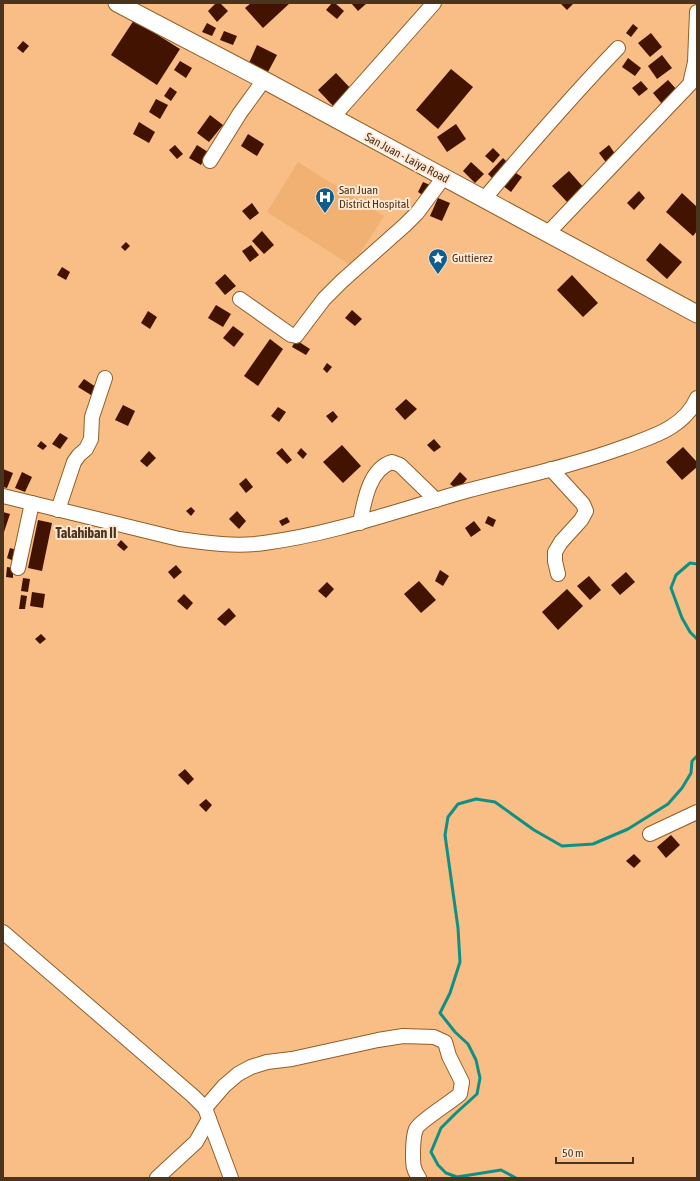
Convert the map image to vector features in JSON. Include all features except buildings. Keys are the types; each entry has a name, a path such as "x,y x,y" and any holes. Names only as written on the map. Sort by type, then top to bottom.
{"main road":[{"name":"San Juan - Laiya Road","path":"117,3 264,80 697,314"}],"street":[{"path":"333,117 434,3"},
{"path":"547,234 690,84 695,62 697,12"},
{"path":"484,199 542,130 618,48"},
{"path":"210,161 240,113 264,80"},
{"path":"240,299 291,335 296,336 324,299 342,281 405,226 444,178"},
{"path":"58,510 74,462 86,449 91,439 92,417 105,378"},
{"path":"3,496 201,543 262,543 303,537 360,523 436,500 602,455 654,436 672,427 686,415 697,398"},
{"path":"360,523 368,490 378,471 386,464 392,462 400,465 436,500"},
{"path":"551,470 583,504 586,511 573,530 561,542 555,552 555,561 558,574"},
{"path":"18,568 32,503"},
{"path":"650,834 697,812"},
{"path":"3,932 193,1096 207,1114 231,1178"},
{"path":"157,1178 196,1142 207,1114 224,1086 238,1074 256,1065 267,1062 303,1057 378,1040 403,1036 434,1037 445,1042 449,1056 462,1082 460,1094 438,1112 427,1118 416,1129 413,1149 414,1169 419,1178"}],"shaded area":[{"name":"San Juan District Hospital","path":"298,162 384,216 352,266 267,212"}],"waterway":[{"path":"697,564 690,563 676,575 671,588 682,618 690,632 697,639"},
{"path":"516,1178 501,1170 457,1177 446,1173 438,1165 431,1152 441,1128 477,1094 480,1078 476,1060 468,1044 455,1032 440,1013 450,993 460,962 458,928 445,835 448,817 458,804 476,799 495,802 534,830 562,846 593,844 628,829 668,804 682,788 691,773 692,761 697,756"}],"place":[{"name":"San Juan District Hospital","path":"325,214"},
{"name":"Guttierez","path":"438,275"}],"district":[{"name":"Talahiban II","path":"86,533"}]}
